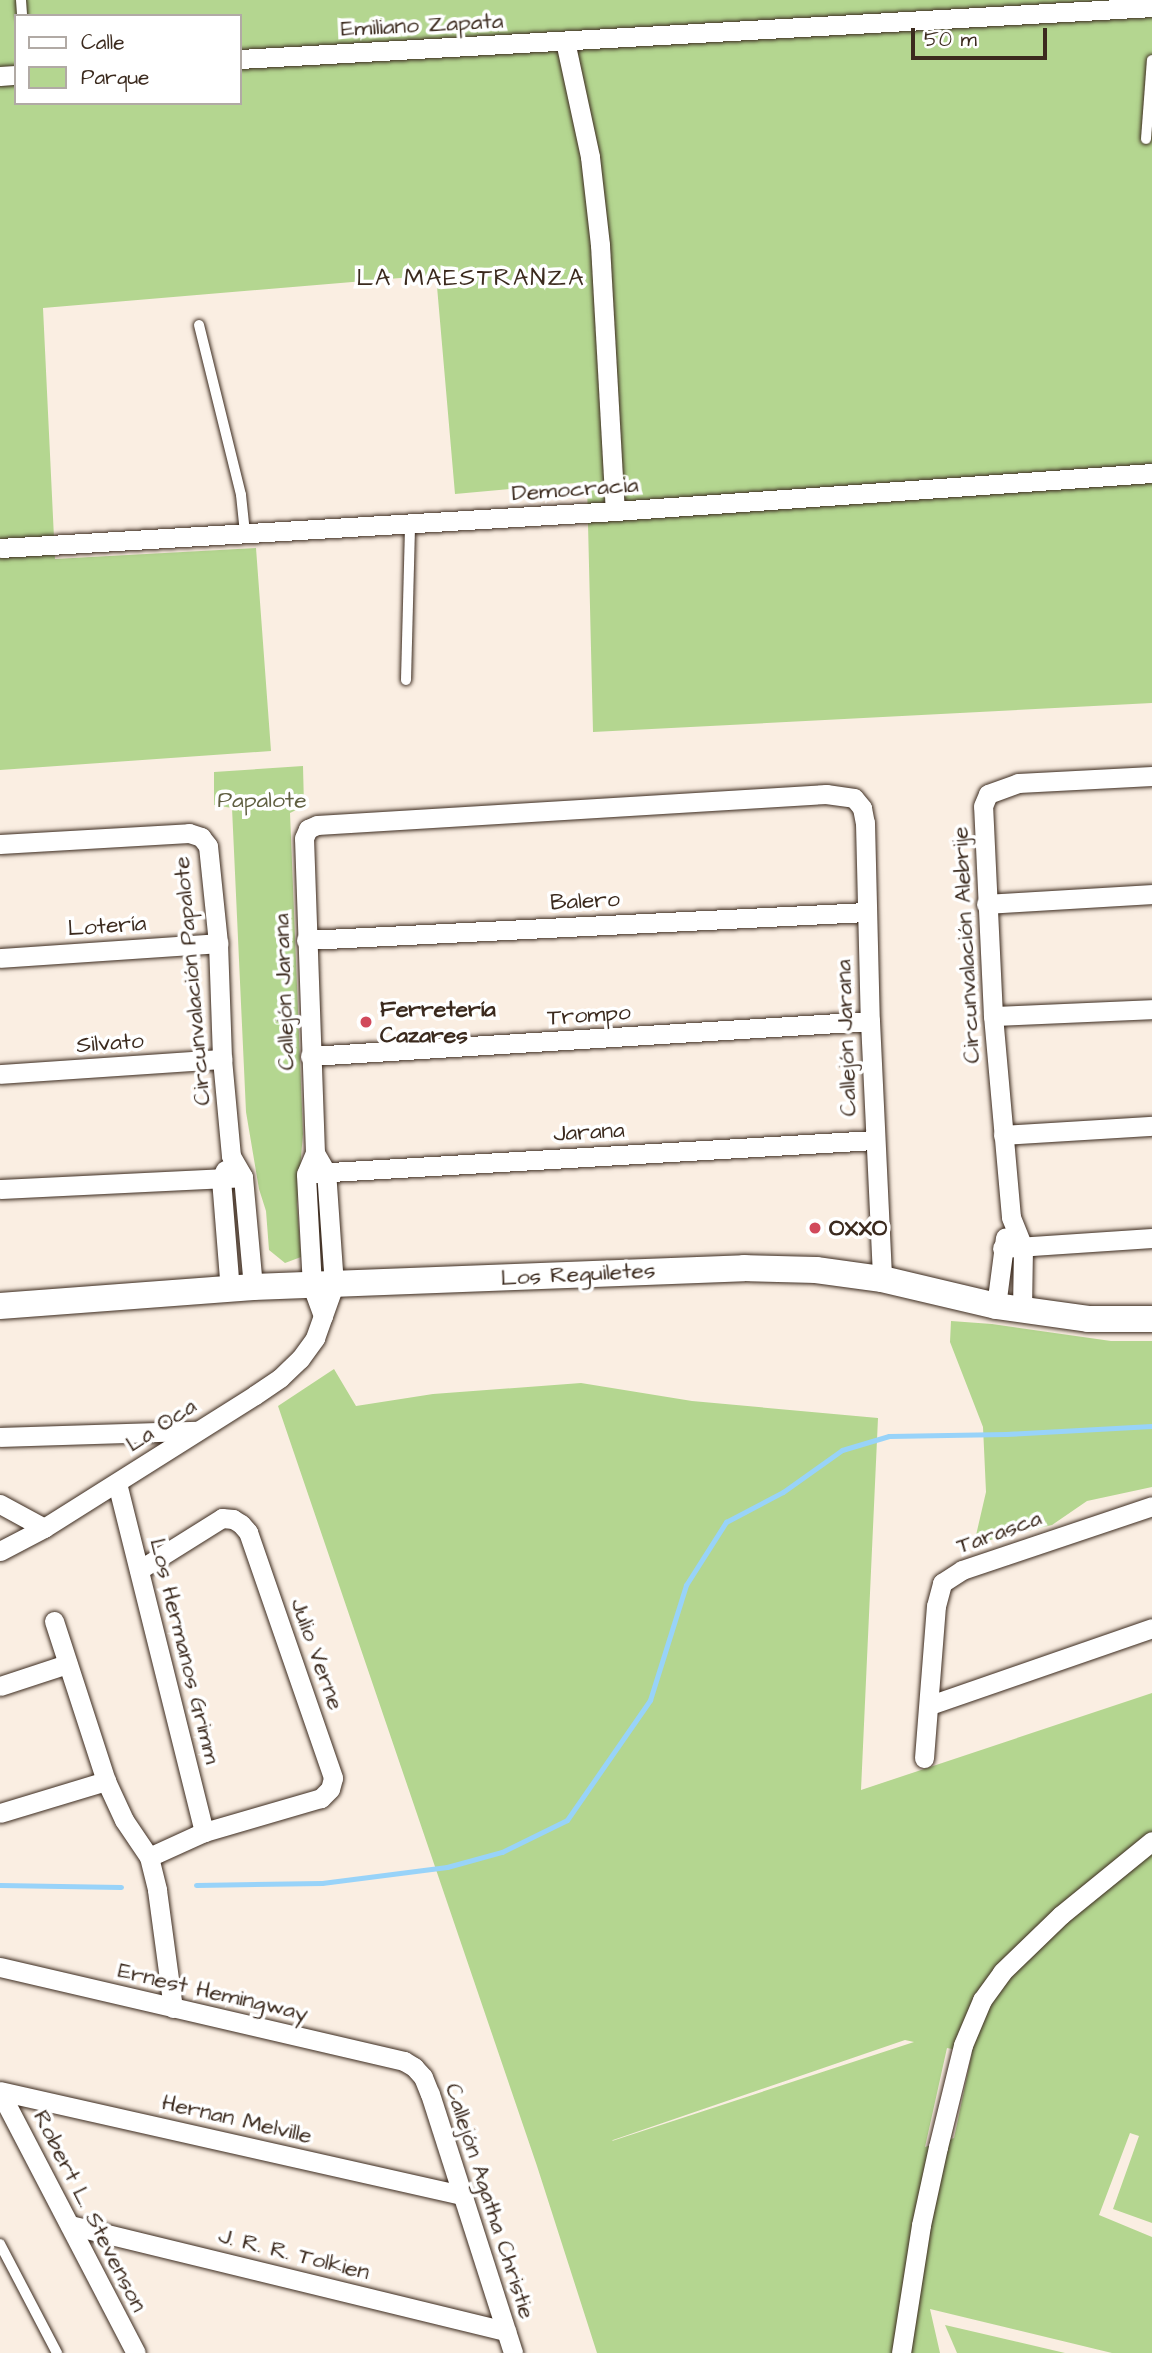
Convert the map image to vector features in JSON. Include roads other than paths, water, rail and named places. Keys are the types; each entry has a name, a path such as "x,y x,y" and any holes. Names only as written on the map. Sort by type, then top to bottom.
{"street":[{"name":"Emiliano Zapata","path":"242,59 1152,7"},
{"path":"565,41 590,157 600,245 615,511"},
{"name":"Democracia","path":"0,548 615,511 1152,473"},
{"name":"Circunvalación Alebrije","path":"1023,1247 1012,1217 993,1016 981,821 988,794 1018,783 1152,776"},
{"name":"Callejón Jarana","path":"323,1285 306,940 304,838 308,829 317,825 826,793 854,798 862,808 865,823 870,1021 882,1279"},
{"name":"Circunvalación Papalote","path":"0,844 189,833 201,837 208,846 218,943 222,1059 232,1156 243,1177"},
{"path":"986,904 1152,894"},
{"name":"Balero","path":"306,940 866,912"},
{"name":"Lotería","path":"0,958 218,943"},
{"path":"993,1016 1152,1009"},
{"name":"Trompo","path":"310,1056 870,1021"},
{"name":"Silvato","path":"0,1074 222,1059"},
{"path":"1003,1135 1152,1126"},
{"name":"Jarana","path":"316,1173 875,1140"},
{"path":"232,1156 221,1179 242,1288"},
{"path":"0,1189 243,1177 242,1288"},
{"name":"Circunvalación Alebrije","path":"996,1306 1002,1248 1012,1217"},
{"path":"1002,1248 1152,1238"},
{"path":"1022,1311 1023,1247"},
{"name":"Los Reguiletes","path":"0,1306 242,1288 744,1268 816,1270 882,1279 996,1306 1088,1320 1152,1319"},
{"name":"La Oca","path":"0,1551 44,1528 117,1483 280,1378 315,1338 323,1316 323,1285"},
{"path":"0,1437 197,1430"},
{"name":"Los Hermanos Grimm","path":"117,1483 204,1832"},
{"path":"0,1504 44,1528"},
{"name":"Tarasca","path":"924,1758 936,1606 942,1583 962,1570 1152,1506"},
{"name":"Julio Verne","path":"139,1570 222,1518 233,1519 241,1524 248,1532 331,1766 330,1789 321,1798 204,1832"},
{"path":"54,1621 106,1781 124,1820 149,1857 157,1891 173,2008"},
{"path":"930,1705 1152,1628"},
{"path":"0,1686 67,1664"},
{"path":"0,1813 106,1781"},
{"path":"149,1857 204,1832"},
{"path":"901,2353 921,2225 963,2045 982,2000 1002,1972 1061,1915 1152,1840"},
{"name":"Ernest Hemingway","path":"0,1966 404,2062 414,2067"},
{"name":"Callejón Agatha Christie","path":"414,2067 423,2077 430,2094 513,2353"},
{"name":"Hernan Melville","path":"0,2091 463,2195"},
{"name":"Robert L. Stevenson","path":"0,2091 136,2353"},
{"name":"J. R. R. Tolkien","path":"70,2225 506,2331"}],"lane":[{"path":"1146,139 1152,60"},
{"path":"199,325 241,495 245,534"},
{"path":"405,680 410,524"},
{"path":"0,2244 57,2353"}],"waterway":[{"path":"196,1885 322,1883 447,1867 502,1852 567,1820 650,1700 686,1585 726,1522 783,1492 842,1450 889,1436 1006,1434 1152,1426"},
{"path":"0,1885 121,1887"}],"place":[{"name":"Ferretería Cazares","path":"366,1022"},
{"name":"OXXO","path":"815,1228"}],"district":[{"name":"LA MAESTRANZA","path":"471,279"}],"park label":[{"name":"Papalote","path":"262,800"}]}
